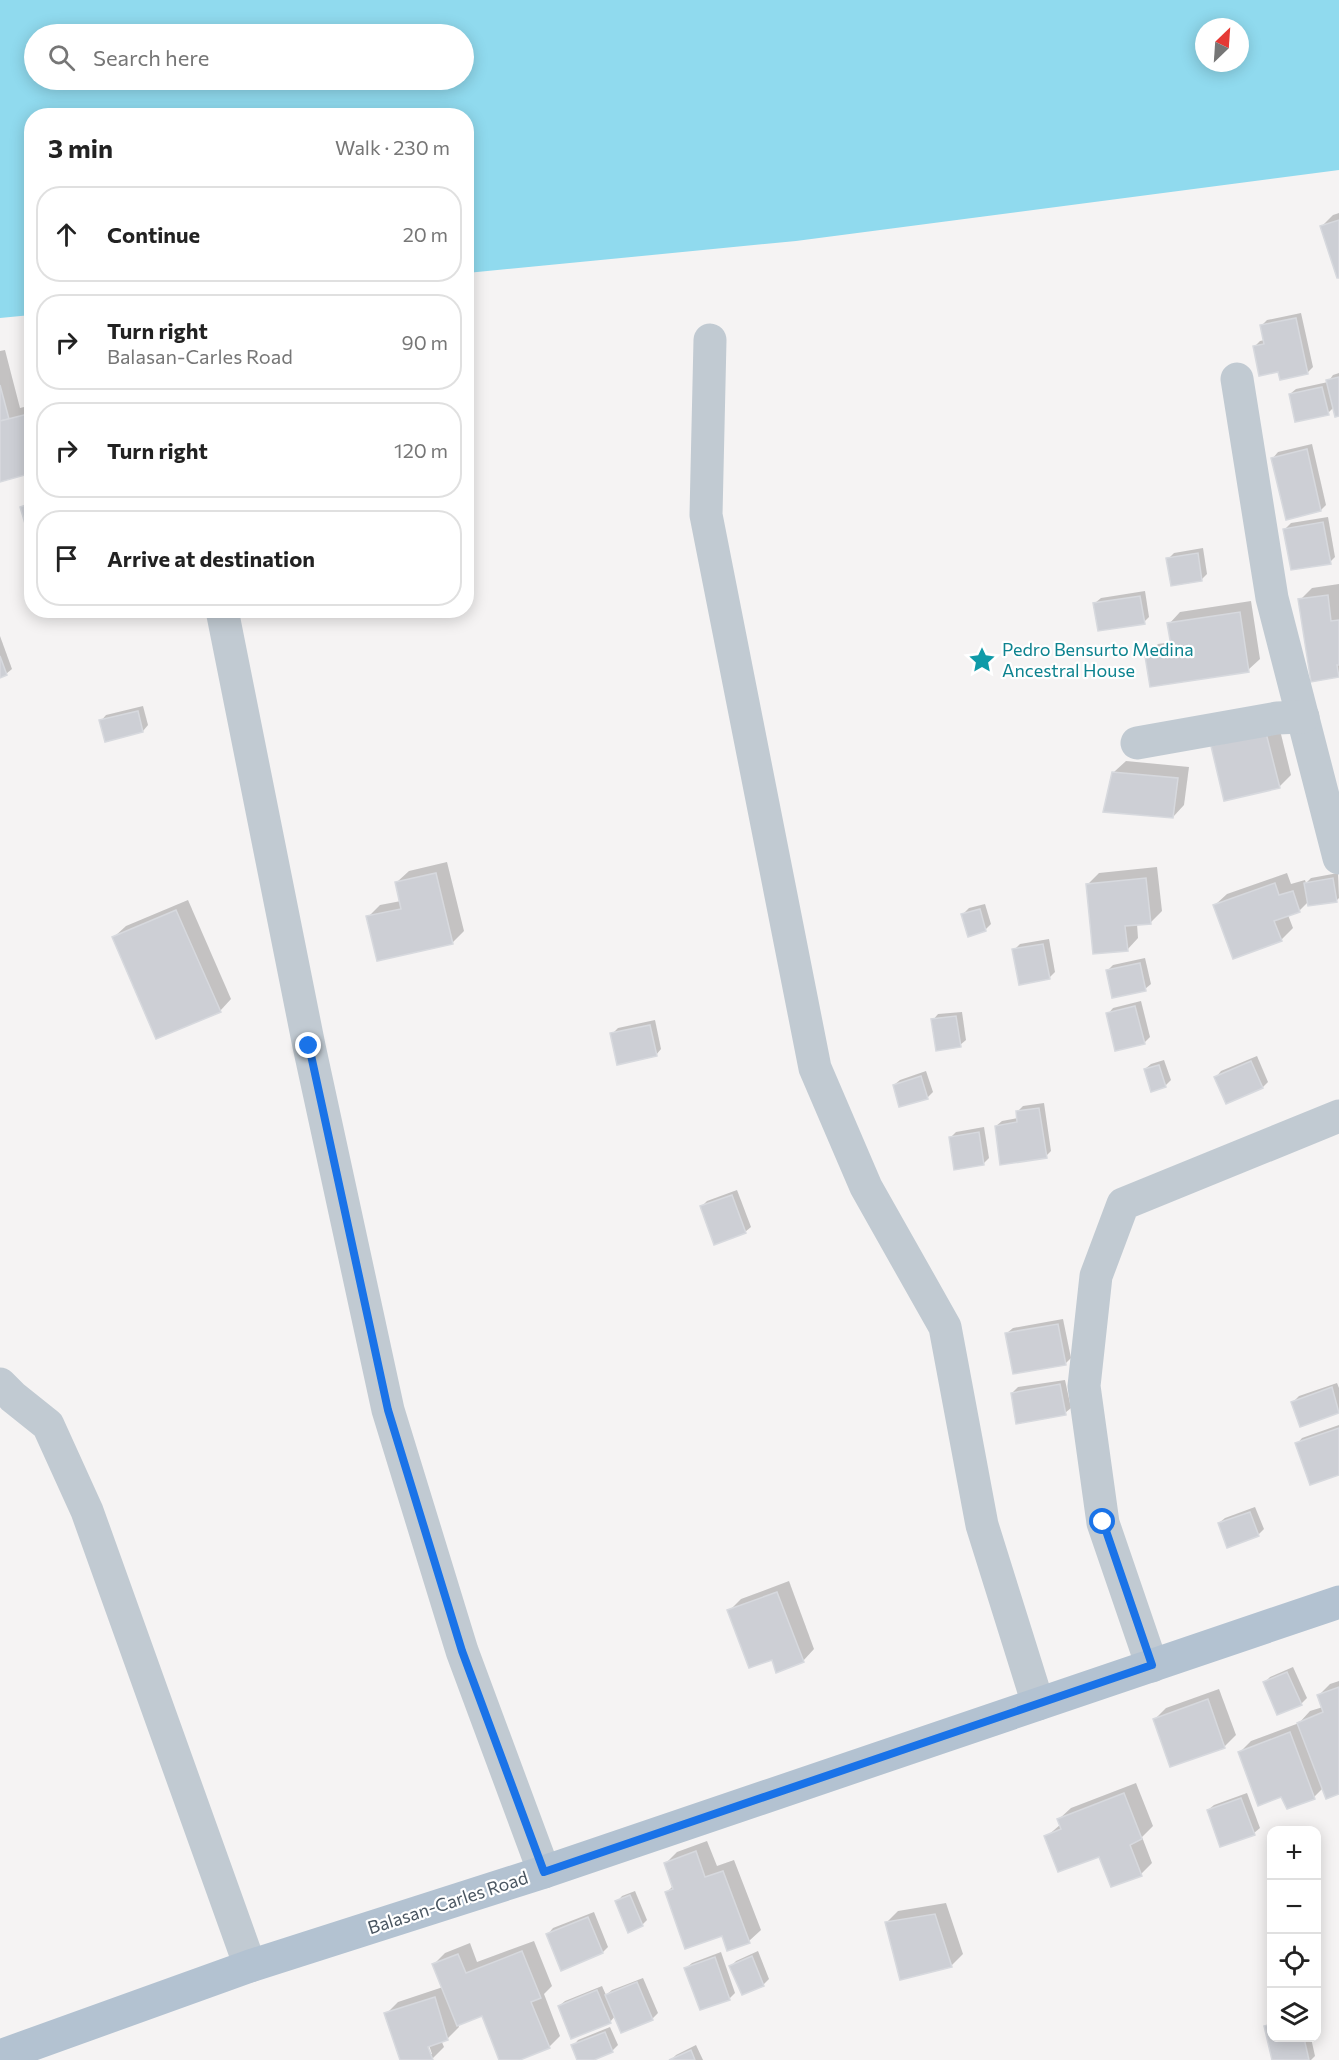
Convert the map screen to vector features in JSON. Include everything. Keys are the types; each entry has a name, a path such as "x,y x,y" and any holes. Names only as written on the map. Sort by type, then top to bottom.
{"main road":[{"name":"Balasan-Carles Road","path":"0,2056 250,1966 544,1872 1339,1602"}],"street":[{"path":"710,340 706,515 816,1068 866,1186 945,1327 982,1526 1038,1704"},
{"path":"1236,379 1272,598 1339,858"},
{"path":"224,618 309,1046 388,1410 462,1651 544,1872"},
{"path":"1137,743 1277,718 1304,717"},
{"path":"1152,1665 1103,1522 1084,1386 1096,1276 1123,1204 1339,1116"},
{"path":"0,1384 48,1425 87,1511 250,1966"}],"water":[{"path":"0,0 1339,0 1339,170 796,241 474,272 474,108 24,108 24,316 0,318"}],"building":[{"path":"1339,220 1339,278 1337,278 1320,226"},
{"path":"1296,318 1308,374 1280,380 1278,372 1259,376 1253,346 1264,344 1260,325"},
{"path":"1339,377 1339,416 1335,417 1326,380"},
{"path":"0,385 9,419 0,421"},
{"path":"1322,387 1329,415 1295,422 1289,394"},
{"path":"24,415 24,475 0,482 0,421"},
{"path":"1307,449 1321,511 1286,520 1271,458"},
{"path":"24,506 24,520 20,507"},
{"path":"1323,522 1331,564 1291,570 1283,529"},
{"path":"1198,553 1202,581 1171,586 1166,558"},
{"path":"1328,595 1331,621 1339,620 1339,665 1337,665 1339,677 1311,682 1298,599"},
{"path":"1140,596 1145,624 1098,631 1093,603"},
{"path":"1240,612 1249,672 1150,687 1145,656 1172,651 1167,623"},
{"path":"0,656 7,675 0,678"},
{"path":"138,711 143,732 105,742 99,720"},
{"path":"1266,733 1280,788 1224,801 1211,746"},
{"path":"1112,772 1178,778 1173,818 1103,812"},
{"path":"436,873 453,944 377,961 366,916 401,909 395,882"},
{"path":"1146,878 1151,924 1125,926 1128,951 1093,954 1086,884"},
{"path":"1333,878 1337,902 1308,906 1304,883"},
{"path":"1275,883 1279,895 1293,891 1300,912 1274,921 1282,941 1233,959 1213,905"},
{"path":"980,909 986,931 968,937 961,914"},
{"path":"176,910 221,1012 156,1039 112,937"},
{"path":"1043,944 1050,979 1019,985 1012,949"},
{"path":"1140,963 1146,991 1112,998 1106,970"},
{"path":"1135,1006 1145,1044 1115,1051 1106,1013"},
{"path":"956,1016 961,1047 936,1051 931,1019"},
{"path":"650,1025 657,1056 617,1065 610,1033"},
{"path":"1251,1061 1263,1088 1226,1104 1214,1077"},
{"path":"1159,1065 1166,1087 1151,1092 1144,1069"},
{"path":"921,1076 928,1099 899,1107 893,1085"},
{"path":"1039,1108 1047,1158 1000,1165 995,1126 1017,1122 1016,1111"},
{"path":"979,1132 984,1165 954,1170 949,1137"},
{"path":"732,1195 746,1233 714,1245 700,1206"},
{"path":"1058,1324 1066,1365 1013,1374 1005,1333"},
{"path":"1060,1384 1066,1415 1016,1424 1011,1393"},
{"path":"1332,1387 1339,1413 1300,1427 1291,1402"},
{"path":"1339,1428 1339,1475 1310,1485 1295,1443"},
{"path":"1250,1512 1259,1536 1227,1548 1218,1523"},
{"path":"777,1592 804,1662 776,1673 772,1660 749,1668 727,1610"},
{"path":"1287,1672 1302,1705 1277,1715 1263,1682"},
{"path":"1339,1687 1339,1794 1326,1799 1297,1723 1323,1712 1317,1695"},
{"path":"1208,1699 1225,1748 1170,1767 1153,1719"},
{"path":"1290,1732 1315,1799 1287,1809 1281,1797 1258,1806 1238,1752"},
{"path":"1124,1793 1142,1839 1130,1845 1142,1876 1111,1887 1099,1857 1058,1872 1044,1836 1061,1829 1057,1819"},
{"path":"1241,1798 1255,1835 1220,1847 1207,1810"},
{"path":"696,1851 705,1877 723,1871 750,1943 727,1951 722,1936 685,1949 665,1892 673,1889 664,1863"},
{"path":"630,1895 643,1926 628,1933 615,1901"},
{"path":"935,1914 952,1967 900,1980 885,1922"},
{"path":"588,1917 603,1953 561,1971 546,1934"},
{"path":"522,1951 541,1998 531,2002 550,2048 520,2060 499,2060 482,2016 457,2026 432,1964 458,1954 466,1973"},
{"path":"752,1956 764,1986 742,1995 729,1966"},
{"path":"715,1957 730,2000 700,2010 684,1968"},
{"path":"637,1982 653,2020 621,2033 605,1995"},
{"path":"597,1990 611,2023 571,2039 558,2006"},
{"path":"435,1997 448,2040 428,2047 433,2060 400,2060 384,2013"},
{"path":"605,2032 613,2052 594,2060 577,2060 571,2045"},
{"path":"1268,2042 1305,2042 1309,2060 1272,2060"},
{"path":"691,2050 695,2060 669,2060"}],"place":[{"name":"Pedro Bensurto Medina Ancestral House","path":"982,660"}],"route":[{"path":"309,1046 388,1410 462,1651 544,1872 1152,1665 1103,1522"}]}
